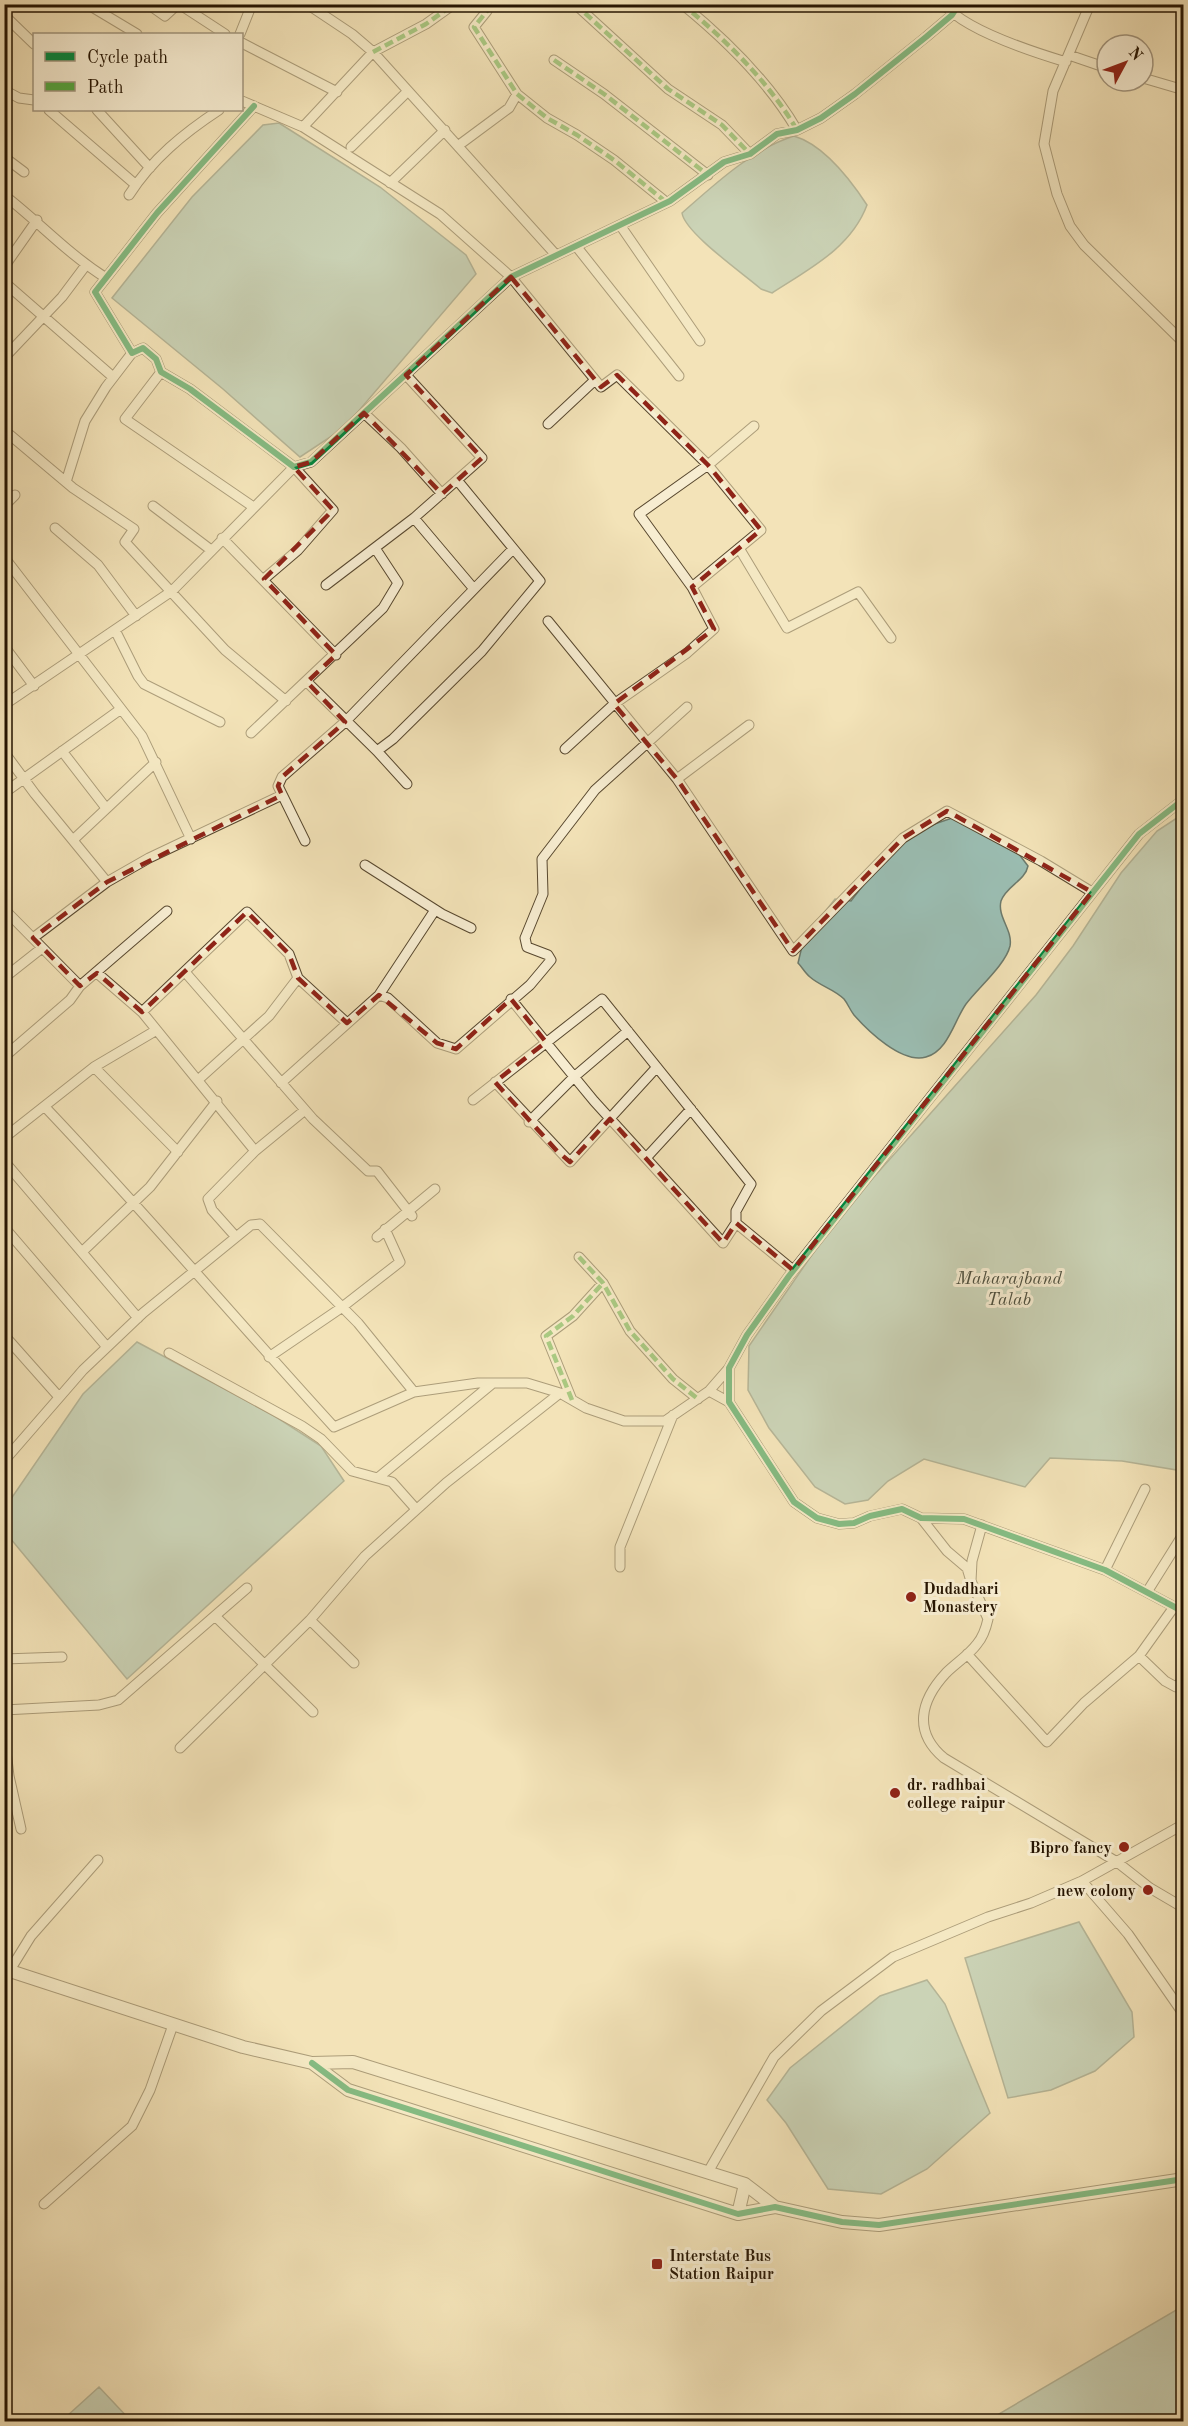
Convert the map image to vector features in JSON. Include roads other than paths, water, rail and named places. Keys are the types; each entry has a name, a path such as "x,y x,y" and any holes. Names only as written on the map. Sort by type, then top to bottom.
{"street":[{"path":"87,4 135,33"},
{"path":"148,4 165,16 178,4 223,33"},
{"path":"240,33 252,4"},
{"path":"307,4 352,34 373,52 556,255"},
{"path":"303,127 373,52 426,24 440,8 454,4"},
{"path":"484,4 487,11 474,27 517,94 547,118 614,160 666,202"},
{"path":"575,4 668,89 722,126 750,154"},
{"path":"682,4 760,81 784,108 797,130"},
{"path":"944,4 952,15 1000,38 1095,65"},
{"path":"4,705 172,591 252,506 294,467 310,462 512,278 666,202 724,162 750,154 777,134 797,130 855,94 952,15 959,4"},
{"path":"1090,4 1049,105 1044,144 1057,194 1070,226 1084,245 1184,343"},
{"path":"4,15 33,43"},
{"path":"243,44 337,92"},
{"path":"554,60 604,94 708,175"},
{"path":"1155,82 1184,90"},
{"path":"4,90 19,98 33,99"},
{"path":"351,147 408,91"},
{"path":"459,145 509,108 517,94"},
{"path":"243,101 303,127 440,214 512,278 601,387 616,375 708,465 761,530 692,587"},
{"path":"132,353 95,292 157,213 254,106"},
{"path":"50,111 136,185"},
{"path":"98,111 150,168"},
{"path":"129,195 150,168 184,133 217,111"},
{"path":"390,183 445,130"},
{"path":"4,158 24,172"},
{"path":"4,195 37,220 52,238 106,278"},
{"path":"4,267 37,220"},
{"path":"620,225 700,341"},
{"path":"576,246 679,376"},
{"path":"4,358 44,316 86,265"},
{"path":"4,282 113,377"},
{"path":"66,482 85,421 113,377 132,353 143,348 156,359 161,372 190,389 294,467 333,510 298,550 264,579"},
{"path":"161,372 125,419 252,506"},
{"path":"326,585 414,518 482,459 406,375"},
{"path":"548,424 595,380"},
{"path":"364,413 401,448 442,494"},
{"path":"564,750 614,704 687,653 714,629 692,587 639,514 708,465 754,426"},
{"path":"10,435 66,482 134,529 125,542 225,650 286,701"},
{"path":"378,751 482,651 538,586 540,580 512,550 457,480"},
{"path":"4,506 15,495"},
{"path":"153,506 211,550"},
{"path":"414,518 474,590"},
{"path":"55,528 98,565 136,616"},
{"path":"222,538 336,655"},
{"path":"251,733 336,655 383,608 398,583 375,548"},
{"path":"739,548 787,628 858,592 891,639"},
{"path":"305,841 278,786 282,777 345,722 512,550"},
{"path":"4,557 142,736 191,839"},
{"path":"548,621 677,779 793,951 903,838 947,811 1041,861 1092,892"},
{"path":"116,630 144,684 220,722"},
{"path":"4,646 34,686"},
{"path":"307,682 345,722 378,751 406,784"},
{"path":"378,995 388,998 437,1043 456,1049 511,999 530,985 551,960 548,955 527,947 525,938 543,894 542,859 595,790 687,707"},
{"path":"4,793 121,709"},
{"path":"677,779 749,725"},
{"path":"62,751 106,808"},
{"path":"4,752 107,882"},
{"path":"73,840 156,762"},
{"path":"33,938 107,882 149,858 282,795"},
{"path":"45,1107 135,1202 269,1357 334,1427 414,1392 493,1383 527,1383 560,1393 586,1408 624,1421 665,1420 709,1391 729,1368 747,1335 793,1270 1092,892 1139,834 1184,799"},
{"path":"365,865 435,910 471,928"},
{"path":"4,909 80,986"},
{"path":"281,1083 378,995 435,910"},
{"path":"4,1057 70,1000 80,986 167,911"},
{"path":"142,1012 247,912 289,954 298,978 347,1023"},
{"path":"4,978 42,948"},
{"path":"185,972 305,1110 368,1171 377,1171 410,1213"},
{"path":"97,973 142,1012 155,1031 217,1101 255,1151"},
{"path":"198,1080 269,1016 298,978"},
{"path":"473,1100 546,1042 602,999 751,1184 736,1211 736,1223 723,1243 610,1119 574,1077 546,1042 511,999"},
{"path":"4,1138 94,1067 155,1031"},
{"path":"529,1122 574,1077 628,1031"},
{"path":"94,1067 177,1152"},
{"path":"495,1082 529,1122 570,1162 657,1067"},
{"path":"83,1251 135,1202 217,1101"},
{"path":"646,1158 690,1109"},
{"path":"236,1237 212,1210 208,1199 255,1151 305,1110"},
{"path":"4,1161 138,1318"},
{"path":"376,1237 410,1213 435,1189"},
{"path":"736,1223 793,1270"},
{"path":"4,1461 59,1397 107,1347 138,1318 251,1225 260,1224 340,1308 358,1323 414,1392"},
{"path":"4,1227 107,1347"},
{"path":"269,1357 340,1308 400,1262 385,1229"},
{"path":"579,1257 603,1282 630,1331 673,1379 698,1399"},
{"path":"572,1400 546,1336 573,1316 603,1282"},
{"path":"4,1335 59,1397"},
{"path":"4,1352 12,1345"},
{"path":"169,1353 302,1426 321,1439 352,1471 392,1482 416,1509"},
{"path":"729,1368 729,1402"},
{"path":"379,1477 493,1383"},
{"path":"709,1391 729,1402 794,1502 818,1518 839,1524 854,1523 878,1514 903,1509 921,1518 947,1551 967,1568 988,1619 977,1645 945,1674 932,1692 924,1720 927,1740 944,1758 1117,1862 1150,1888 1184,1908"},
{"path":"180,1748 310,1620 365,1556 416,1509 560,1393"},
{"path":"620,1567 620,1547 673,1415"},
{"path":"1105,1570 1144,1489"},
{"path":"921,1518 964,1519 982,1525 1105,1570 1184,1612"},
{"path":"971,1581 972,1561 982,1525"},
{"path":"1147,1592 1184,1533"},
{"path":"4,1710 99,1705 118,1700 247,1588"},
{"path":"967,1654 1047,1742 1084,1703 1139,1656 1174,1607"},
{"path":"215,1616 313,1712"},
{"path":"310,1620 354,1662"},
{"path":"1139,1656 1165,1681 1176,1687 1184,1679"},
{"path":"4,1659 62,1657"},
{"path":"4,1735 7,1776 21,1829"},
{"path":"708,2172 774,2057 821,2011 893,1957 988,1917 1031,1903 1083,1881 1184,1824"},
{"path":"98,1860 31,1936 7,1969 243,2047 312,2063 353,2062 708,2172 746,2184 775,2207"},
{"path":"1083,1881 1128,1934 1180,2009"},
{"path":"44,2204 132,2126 150,2090 173,2025"},
{"path":"312,2063 348,2090 738,2214 775,2207 842,2222 879,2225 1184,2179"},
{"path":"738,2214 746,2184"}],"water":[{"path":"279,123 380,187 466,255 476,274 344,428 300,457 223,389 112,298 192,197 263,125"},
{"path":"794,136 805,140 826,155 844,174 867,205 851,234 840,245 814,266 772,293 761,289 716,253 693,231 682,213 720,180 749,159 778,142"},
{"name":"Maharajband Talab","path":"1183,814 1183,1471 1122,1461 1050,1458 1025,1487 924,1459 888,1481 868,1500 845,1504 815,1487 769,1428 748,1390 749,1346 816,1249 873,1178 1036,995 1073,946 1121,873 1157,831"},
{"path":"952,818 1015,849 1028,866 1023,876 1007,891 1001,901 1001,913 1010,940 1010,946 1003,960 966,1004 940,1049 934,1054 917,1058 907,1056 886,1045 854,1015 844,999 814,980 798,963 804,938 835,899 851,901 888,853 917,830"},
{"path":"137,1342 273,1415 321,1446 344,1481 127,1679 5,1532 4,1509 83,1394"},
{"path":"1079,1922 1132,2012 1134,2037 1095,2071 1051,2090 1008,2098 965,1958"},
{"path":"927,1980 945,2004 990,2113 927,2169 881,2194 828,2189 786,2123 767,2100 790,2068 880,1996"},
{"path":"1183,2306 1183,2421 987,2421"},
{"path":"99,2387 131,2421 72,2421 67,2416"}],"place":[{"name":"Dudadhari Monastery","path":"911,1597"},
{"name":"dr. radhbai college raipur","path":"895,1793"},
{"name":"Bipro fancy","path":"1124,1847"},
{"name":"new colony","path":"1148,1890"},
{"name":"Interstate Bus Station Raipur","path":"657,2264"}]}
